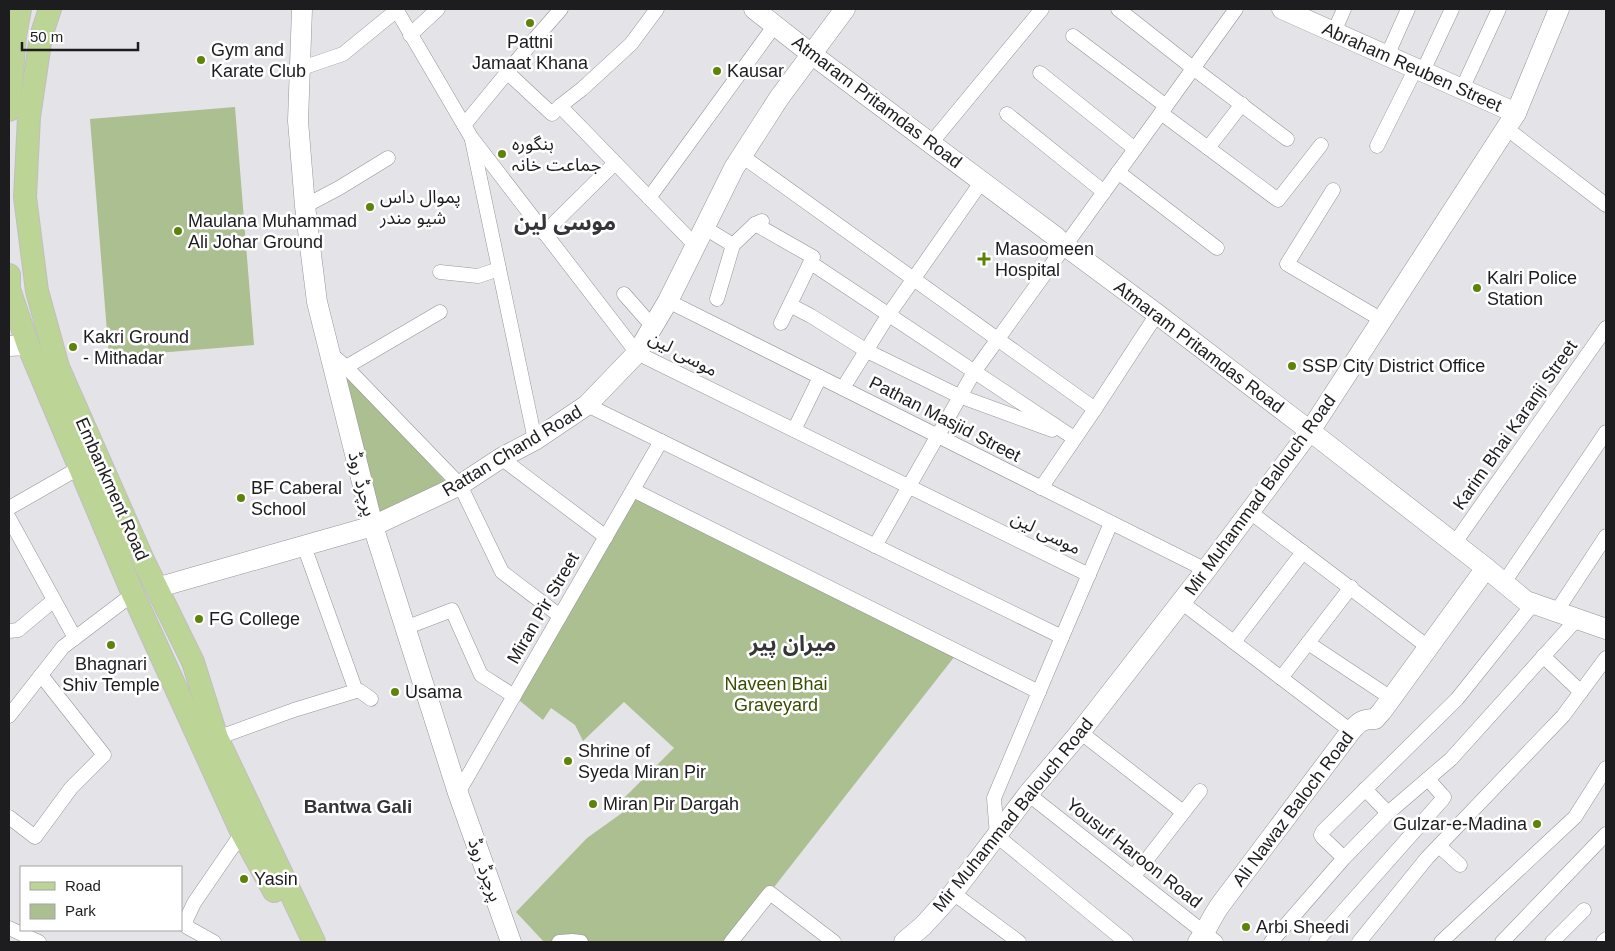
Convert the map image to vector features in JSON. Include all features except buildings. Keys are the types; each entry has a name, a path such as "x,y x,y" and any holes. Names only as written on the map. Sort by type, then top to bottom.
{"main road":[{"path":"9,110 12,35 20,9"},
{"name":"Embankment Road","path":"50,9 41,36 29,117 27,156 25,197 36,291 58,367 156,588 193,662 217,738 314,942"},
{"name":"Embankment Road","path":"9,275 9,288 18,346 79,468 133,594 242,832 302,942"}],"street":[{"name":"پرچرڈ روڈ","path":"302,9 298,121 305,206 318,302 373,526 458,793 511,942"},
{"path":"299,69 343,54 396,9"},
{"name":"موسی لین","path":"396,9 472,137 637,353 1089,575"},
{"path":"410,35 438,9"},
{"path":"464,125 561,9"},
{"path":"507,72 552,114 631,44 657,9"},
{"name":"Atmaram Pritamdas Road","path":"754,9 810,53 1056,236 1064,245 1310,431 1526,601 1606,629"},
{"name":"Rattan Chand Road","path":"156,588 373,526 460,485 501,458 535,440 587,405 637,353 668,301 734,168 810,53 844,9"},
{"path":"932,142 1042,9"},
{"path":"1118,9 1287,139"},
{"path":"875,546 974,372 1236,9"},
{"path":"1334,32 1344,9"},
{"path":"1387,56 1408,9"},
{"path":"1376,146 1452,9"},
{"path":"1462,89 1499,9"},
{"name":"Mir Muhammad Balouch Road","path":"904,942 923,926 954,893 1028,794 1080,732 1206,570 1310,431 1511,120 1559,9"},
{"name":"Abraham Reuben Street","path":"1291,11 1462,89 1511,120"},
{"path":"649,198 775,25"},
{"path":"1073,36 1208,148 1278,200 1321,145"},
{"path":"1040,73 1135,149"},
{"path":"1208,148 1242,104"},
{"path":"560,106 696,246"},
{"path":"1007,114 1104,192"},
{"path":"1511,120 1606,206"},
{"path":"472,137 535,440"},
{"path":"742,156 1095,409"},
{"path":"305,206 388,158"},
{"path":"544,233 615,162"},
{"path":"1118,172 1217,248"},
{"path":"843,388 889,314 982,180"},
{"path":"1333,190 1287,264 1382,320"},
{"path":"717,299 733,245 761,222 814,257 781,324"},
{"path":"704,228 733,245"},
{"path":"811,262 1074,438"},
{"path":"440,272 478,276 499,269"},
{"path":"624,294 653,327"},
{"name":"Pathan Masjid Street","path":"668,301 1206,570"},
{"path":"790,305 867,351 959,396 1074,438"},
{"path":"346,367 440,312"},
{"path":"1041,488 1157,314"},
{"name":"Karim Bhai Karanji Street","path":"1454,544 1606,328"},
{"path":"330,353 346,367 460,485 502,572 560,616"},
{"path":"794,430 820,377"},
{"path":"587,405 1062,637"},
{"path":"1503,584 1606,432"},
{"name":"Miran Pir Street","path":"458,793 661,441"},
{"path":"501,458 606,537"},
{"path":"9,508 79,468"},
{"path":"633,490 1038,692"},
{"path":"1250,512 1428,647"},
{"path":"9,518 75,638"},
{"path":"1111,523 994,798 997,836 1126,942"},
{"path":"1606,525 1604,529 1606,531"},
{"path":"1556,612 1606,536"},
{"path":"304,546 356,691"},
{"path":"1234,642 1303,552"},
{"name":"Ali Nawaz Baloch Road","path":"1206,939 1213,915 1220,904 1351,731 1360,721 1375,719 1486,568"},
{"path":"1281,678 1351,587"},
{"path":"9,716 63,646 133,594"},
{"path":"9,631 18,630 54,600"},
{"path":"1181,602 1351,731"},
{"path":"1344,858 1321,834 1457,699 1533,604"},
{"path":"405,628 452,610 481,675 514,696"},
{"path":"1271,942 1344,858 1388,813 1451,759 1577,619"},
{"path":"1308,643 1391,698"},
{"path":"1543,656 1581,692"},
{"path":"1359,942 1439,846 1563,716 1606,658"},
{"path":"9,817 36,837 71,788 104,756 41,675"},
{"path":"217,738 294,710 356,691 360,691 371,699"},
{"path":"1080,732 1183,812"},
{"path":"1441,942 1575,817 1606,768"},
{"path":"1316,942 1442,800 1444,797 1428,779"},
{"path":"1366,789 1388,813"},
{"path":"1134,876 1200,791"},
{"name":"Yousuf Haroon Road","path":"1028,794 1134,876 1206,939"},
{"path":"214,942 187,927 186,920 194,903 242,832"},
{"path":"1502,942 1606,834"},
{"path":"1439,846 1460,865"},
{"path":"731,942 770,893 834,942"},
{"path":"954,893 1019,942"},
{"path":"1552,942 1584,910"},
{"path":"9,928 39,942"},
{"path":"1603,942 1606,939"},
{"path":"559,942 581,942"}],"green space":[{"path":"235,107 254,345 109,357 90,119"},
{"path":"330,353 445,481 373,526"},
{"name":"Naveen Bhai Graveyard","path":"633,490 955,656 731,942 544,942 516,912 587,838 622,813 617,805 674,748 624,702 583,741 575,725 551,708 543,720 514,696"}],"place":[{"name":"Pattni Jamaat Khana","path":"530,23"},
{"name":"Gym and Karate Club","path":"201,60"},
{"name":"Kausar","path":"717,71"},
{"name":"ہنگورہ جماعت خانہ","path":"502,154"},
{"name":"پموال داس شیو مندر","path":"370,207"},
{"name":"Maulana Muhammad Ali Johar Ground","path":"178,231"},
{"name":"Masoomeen Hospital","path":"984,259"},
{"name":"Kalri Police Station","path":"1477,288"},
{"name":"Kakri Ground - Mithadar","path":"73,347"},
{"name":"SSP City District Office","path":"1292,366"},
{"name":"BF Caberal School","path":"241,498"},
{"name":"FG College","path":"199,619"},
{"name":"Bhagnari Shiv Temple","path":"111,645"},
{"name":"Usama","path":"395,692"},
{"name":"Shrine of Syeda Miran Pir","path":"568,761"},
{"name":"Miran Pir Dargah","path":"593,804"},
{"name":"Gulzar-e-Madina","path":"1537,824"},
{"name":"Yasin","path":"244,879"},
{"name":"Arbi Sheedi","path":"1246,927"}],"district":[{"name":"موسی لین","path":"565,222"},
{"name":"میران پیر","path":"793,643"},
{"name":"Bantwa Gali","path":"358,806"}]}
